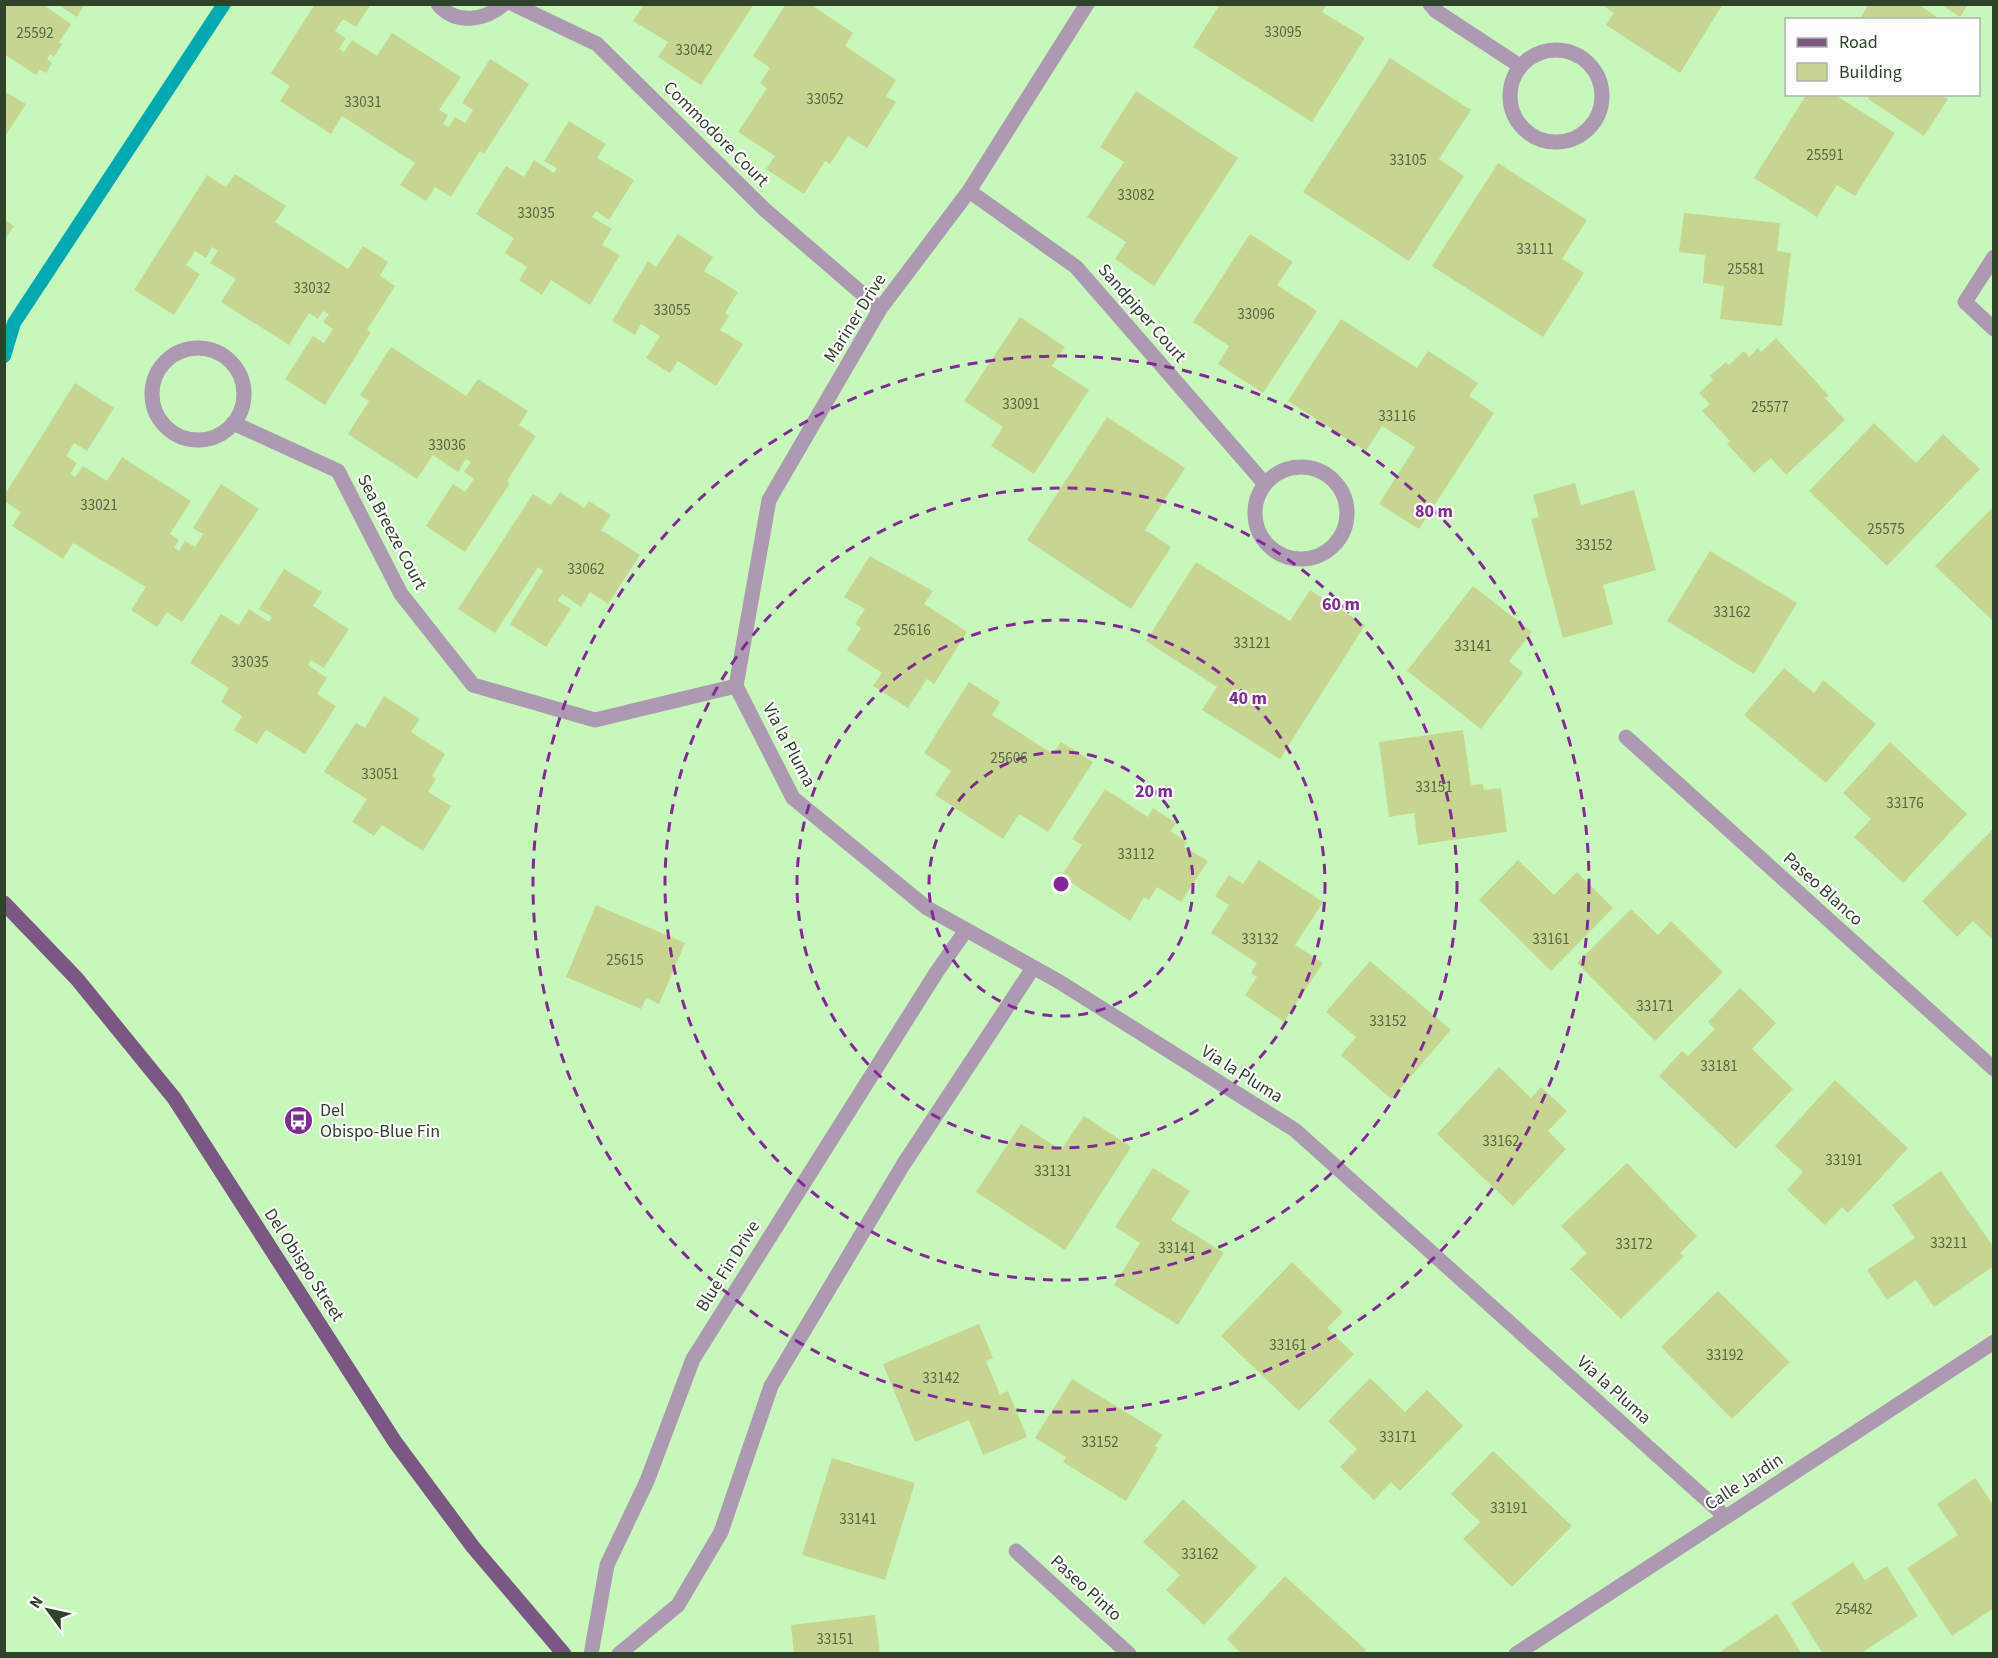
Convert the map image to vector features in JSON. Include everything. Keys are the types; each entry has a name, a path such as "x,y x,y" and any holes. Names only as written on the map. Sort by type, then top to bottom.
{"main road":[{"name":"Del Obispo Street","path":"4,903 77,979 174,1098 395,1442 473,1547 564,1653"}],"street":[{"path":"438,4 458,17 476,19 493,14 504,4"},
{"name":"Commodore Court","path":"513,4 597,44 764,209 880,309"},
{"name":"Mariner Drive","path":"736,686 769,500 880,309 969,191 1087,4"},
{"path":"1430,4 1436,11 1520,66"},
{"path":"1552,50 1570,51 1586,60 1598,74 1603,92 1601,110 1592,126 1578,138 1561,143 1542,141 1526,133 1515,119 1509,101 1511,83 1520,66 1534,55 1552,50"},
{"name":"Sandpiper Court","path":"969,191 1076,267 1265,484"},
{"path":"1994,257 1965,302 1994,329"},
{"path":"193,347 211,349 227,357 239,371 244,389 242,407 233,423 219,435 202,440 184,439 168,430 156,416 151,398 153,381 161,364 176,352 193,347"},
{"name":"Sea Breeze Court","path":"233,423 338,471 401,594 473,685 595,720 736,686"},
{"path":"1297,466 1315,468 1331,477 1343,491 1348,508 1346,526 1338,543 1323,554 1306,560 1288,558 1272,549 1260,535 1255,518 1257,500 1265,484 1279,472 1297,466"},
{"name":"Via la Pluma","path":"736,686 793,798 927,908 1033,968 1295,1130 1726,1517"},
{"name":"Paseo Blanco","path":"1626,737 1994,1069"},
{"name":"Blue Fin Drive","path":"591,1653 608,1565 648,1481 693,1359 936,973 966,930"},
{"path":"619,1653 678,1605 721,1532 771,1386 903,1165 1033,968"},
{"name":"Calle Jardin","path":"1516,1653 1994,1342"},
{"name":"Paseo Pinto","path":"1016,1551 1129,1653"}],"building":[{"path":"4,4 42,4 71,24 59,42 62,44 54,57 50,54 47,59 52,63 46,73 40,70 36,75 4,54"},
{"path":"57,4 85,4 77,17"},
{"path":"315,4 371,4 356,27 343,19 335,31 346,38 339,49 344,52 352,40 377,56 392,33 461,77 439,110 448,115 443,124 449,127 455,117 465,123 473,110 462,103 490,59 529,84 484,154 480,151 451,197 435,187 426,201 400,185 415,163 342,116 331,134 280,101 290,86 271,73"},
{"path":"644,4 754,4 701,85 658,57 668,42 633,21"},
{"path":"786,4 810,4 853,33 845,46 896,80 886,96 896,102 867,148 848,136 830,164 825,161 804,194 766,169 775,156 738,132 767,88 760,83 770,68 753,56"},
{"path":"1220,4 1327,4 1322,12 1365,38 1312,122 1193,47"},
{"path":"1601,4 1723,4 1680,73 1606,25 1614,13"},
{"path":"1869,4 1918,4 1938,18 1860,18"},
{"path":"1940,4 1968,4 1960,17"},
{"path":"1390,58 1471,110 1439,159 1464,176 1409,261 1303,192"},
{"path":"4,91 26,104 4,138"},
{"path":"1136,91 1238,158 1154,286 1115,259 1126,242 1087,217 1124,162 1100,147"},
{"path":"1806,96 1837,96 1895,133 1855,196 1837,185 1817,217 1754,178"},
{"path":"1870,96 1943,96 1948,99 1924,136 1868,99"},
{"path":"569,121 606,144 597,158 634,180 609,220 596,211 592,217 612,229 602,245 620,255 590,305 551,280 542,295 519,280 527,267 505,253 514,238 476,214 506,166 524,177 534,160 554,173 557,168 544,161"},
{"path":"1498,163 1587,220 1562,259 1584,273 1543,337 1432,266"},
{"path":"235,174 286,206 275,222 348,269 363,246 388,262 380,276 395,286 367,330 371,332 325,405 285,379 313,336 324,343 333,329 323,322 329,314 323,311 318,319 309,313 289,345 221,302 236,279 210,263 218,251 212,247 206,258 195,251 186,265 200,274 174,315 134,290 207,175 226,187"},
{"path":"1684,213 1780,223 1777,251 1791,253 1782,326 1720,319 1724,286 1703,283 1705,255 1679,252"},
{"path":"4,219 14,226 4,240"},
{"path":"678,234 713,257 704,271 738,292 725,313 729,316 720,330 743,344 716,386 678,361 670,373 646,358 660,336 641,324 635,335 612,321 648,261 656,267"},
{"path":"1250,234 1293,262 1277,285 1317,311 1263,393 1218,364 1229,346 1193,322"},
{"path":"1020,317 1065,347 1052,366 1089,390 1034,474 991,446 1003,427 964,401"},
{"path":"1341,319 1417,368 1428,351 1478,383 1469,396 1494,413 1419,529 1379,504 1415,447 1382,426 1366,451 1288,401"},
{"path":"1776,338 1829,396 1825,398 1845,420 1786,475 1771,458 1754,473 1727,444 1730,441 1702,411 1710,404 1699,393 1713,380 1710,376 1726,362 1729,365 1744,351 1749,357 1758,348 1761,352"},
{"path":"391,347 466,396 478,379 528,411 519,425 536,436 507,481 510,483 465,552 426,526 453,484 465,492 474,479 464,472 471,462 466,459 458,472 433,455 417,479 348,434 369,401 360,395"},
{"path":"75,383 114,408 87,451 74,443 66,456 77,463 70,474 75,477 83,466 107,481 122,457 191,501 170,534 179,540 174,548 179,551 185,541 195,547 203,534 193,528 221,484 259,509 182,622 167,612 157,627 131,610 146,587 73,543 63,559 12,526 21,512 4,501 4,496"},
{"path":"1107,417 1185,468 1145,530 1171,547 1131,609 1027,540"},
{"path":"1874,423 1916,463 1943,434 1980,469 1887,566 1809,491"},
{"path":"1575,483 1581,505 1634,490 1656,570 1603,585 1613,624 1563,638 1531,519 1539,517 1533,495"},
{"path":"560,492 584,508 589,501 611,515 601,530 640,555 608,604 590,592 581,607 562,594 558,601 571,609 546,647 510,624 543,571 538,567 495,633 458,609 533,494 551,505"},
{"path":"1994,506 1994,622 1935,566"},
{"path":"1710,551 1797,603 1754,674 1667,621"},
{"path":"870,556 933,591 924,604 967,632 934,684 927,679 908,708 873,686 882,673 847,650 861,628 855,624 865,609 844,597"},
{"path":"1196,562 1290,621 1310,590 1365,625 1280,759 1202,710 1217,687 1146,641"},
{"path":"284,569 322,592 313,606 349,629 324,668 311,660 308,665 327,678 317,694 336,706 305,754 266,730 257,744 234,730 242,716 221,702 229,688 190,663 221,614 239,625 249,609 269,622 272,617 259,609"},
{"path":"1473,586 1532,632 1509,661 1523,673 1481,729 1407,671"},
{"path":"1784,668 1814,693 1823,680 1876,724 1826,783 1744,715"},
{"path":"969,682 1000,702 992,715 1053,754 1061,742 1093,762 1048,832 1019,814 1003,839 935,795 951,771 924,753"},
{"path":"384,696 420,719 411,732 445,754 432,776 436,779 428,792 451,806 423,851 382,825 374,836 352,822 367,799 324,772 356,723 365,728"},
{"path":"1463,730 1471,785 1483,784 1484,790 1501,788 1507,832 1418,845 1414,813 1389,817 1379,742"},
{"path":"1890,742 1967,814 1903,883 1854,837 1871,819 1843,793"},
{"path":"1105,789 1148,817 1153,808 1176,823 1170,831 1187,842 1184,847 1208,861 1181,902 1157,887 1149,900 1144,897 1130,921 1061,876 1082,845 1072,839"},
{"path":"1994,828 1994,941 1973,921 1957,937 1922,901"},
{"path":"1259,860 1323,902 1295,945 1323,963 1284,1022 1245,995 1257,977 1251,973 1257,963 1211,933 1229,905 1215,896 1229,875 1243,884"},
{"path":"1518,860 1554,895 1577,872 1613,908 1551,971 1479,900"},
{"path":"596,905 685,943 659,1004 646,998 641,1009 566,977"},
{"path":"1631,909 1658,935 1671,921 1723,972 1655,1041 1577,963"},
{"path":"1370,961 1451,1030 1391,1099 1341,1055 1356,1037 1326,1012"},
{"path":"1740,988 1776,1023 1752,1049 1793,1089 1736,1149 1659,1076 1682,1051 1688,1056 1715,1029 1708,1022"},
{"path":"1499,1067 1531,1098 1541,1087 1567,1111 1548,1131 1566,1149 1513,1206 1437,1134"},
{"path":"1835,1080 1908,1148 1848,1213 1842,1207 1825,1225 1787,1190 1803,1172 1775,1146"},
{"path":"1084,1116 1131,1147 1065,1250 976,1192 1021,1124 1061,1150"},
{"path":"1627,1163 1697,1236 1680,1253 1684,1256 1621,1319 1570,1269 1587,1253 1561,1226"},
{"path":"1153,1168 1190,1191 1171,1220 1224,1253 1178,1325 1114,1285 1140,1243 1115,1227"},
{"path":"1941,1171 1994,1248 1994,1266 1934,1307 1916,1280 1887,1300 1867,1270 1915,1238 1892,1205"},
{"path":"1292,1262 1343,1312 1327,1328 1354,1354 1299,1411 1221,1336"},
{"path":"1718,1291 1790,1362 1732,1419 1661,1347"},
{"path":"979,1324 993,1358 986,1361 1000,1395 1008,1391 1027,1437 983,1455 969,1420 915,1442 883,1364"},
{"path":"1370,1378 1405,1412 1427,1390 1463,1426 1400,1491 1391,1482 1374,1500 1340,1467 1357,1449 1328,1421"},
{"path":"1072,1379 1163,1435 1155,1446 1158,1448 1126,1501 1063,1462 1066,1457 1035,1438"},
{"path":"1493,1451 1572,1526 1512,1587 1463,1539 1480,1522 1451,1494"},
{"path":"832,1458 915,1483 885,1580 802,1555"},
{"path":"1975,1478 1994,1506 1994,1608 1952,1636 1907,1568 1958,1535 1937,1504"},
{"path":"1183,1499 1257,1567 1204,1625 1166,1590 1180,1575 1143,1542"},
{"path":"1853,1562 1865,1580 1887,1566 1918,1616 1860,1654 1823,1654 1791,1603"},
{"path":"1285,1576 1366,1650 1362,1654 1242,1654 1227,1639"},
{"path":"1777,1614 1802,1654 1721,1654 1720,1652"},
{"path":"875,1615 880,1654 794,1654 791,1625"}],"waterway":[{"path":"4,356 14,323 224,4"}],"place":[{"name":"Del Obispo-Blue Fin","path":"299,1120"}]}
